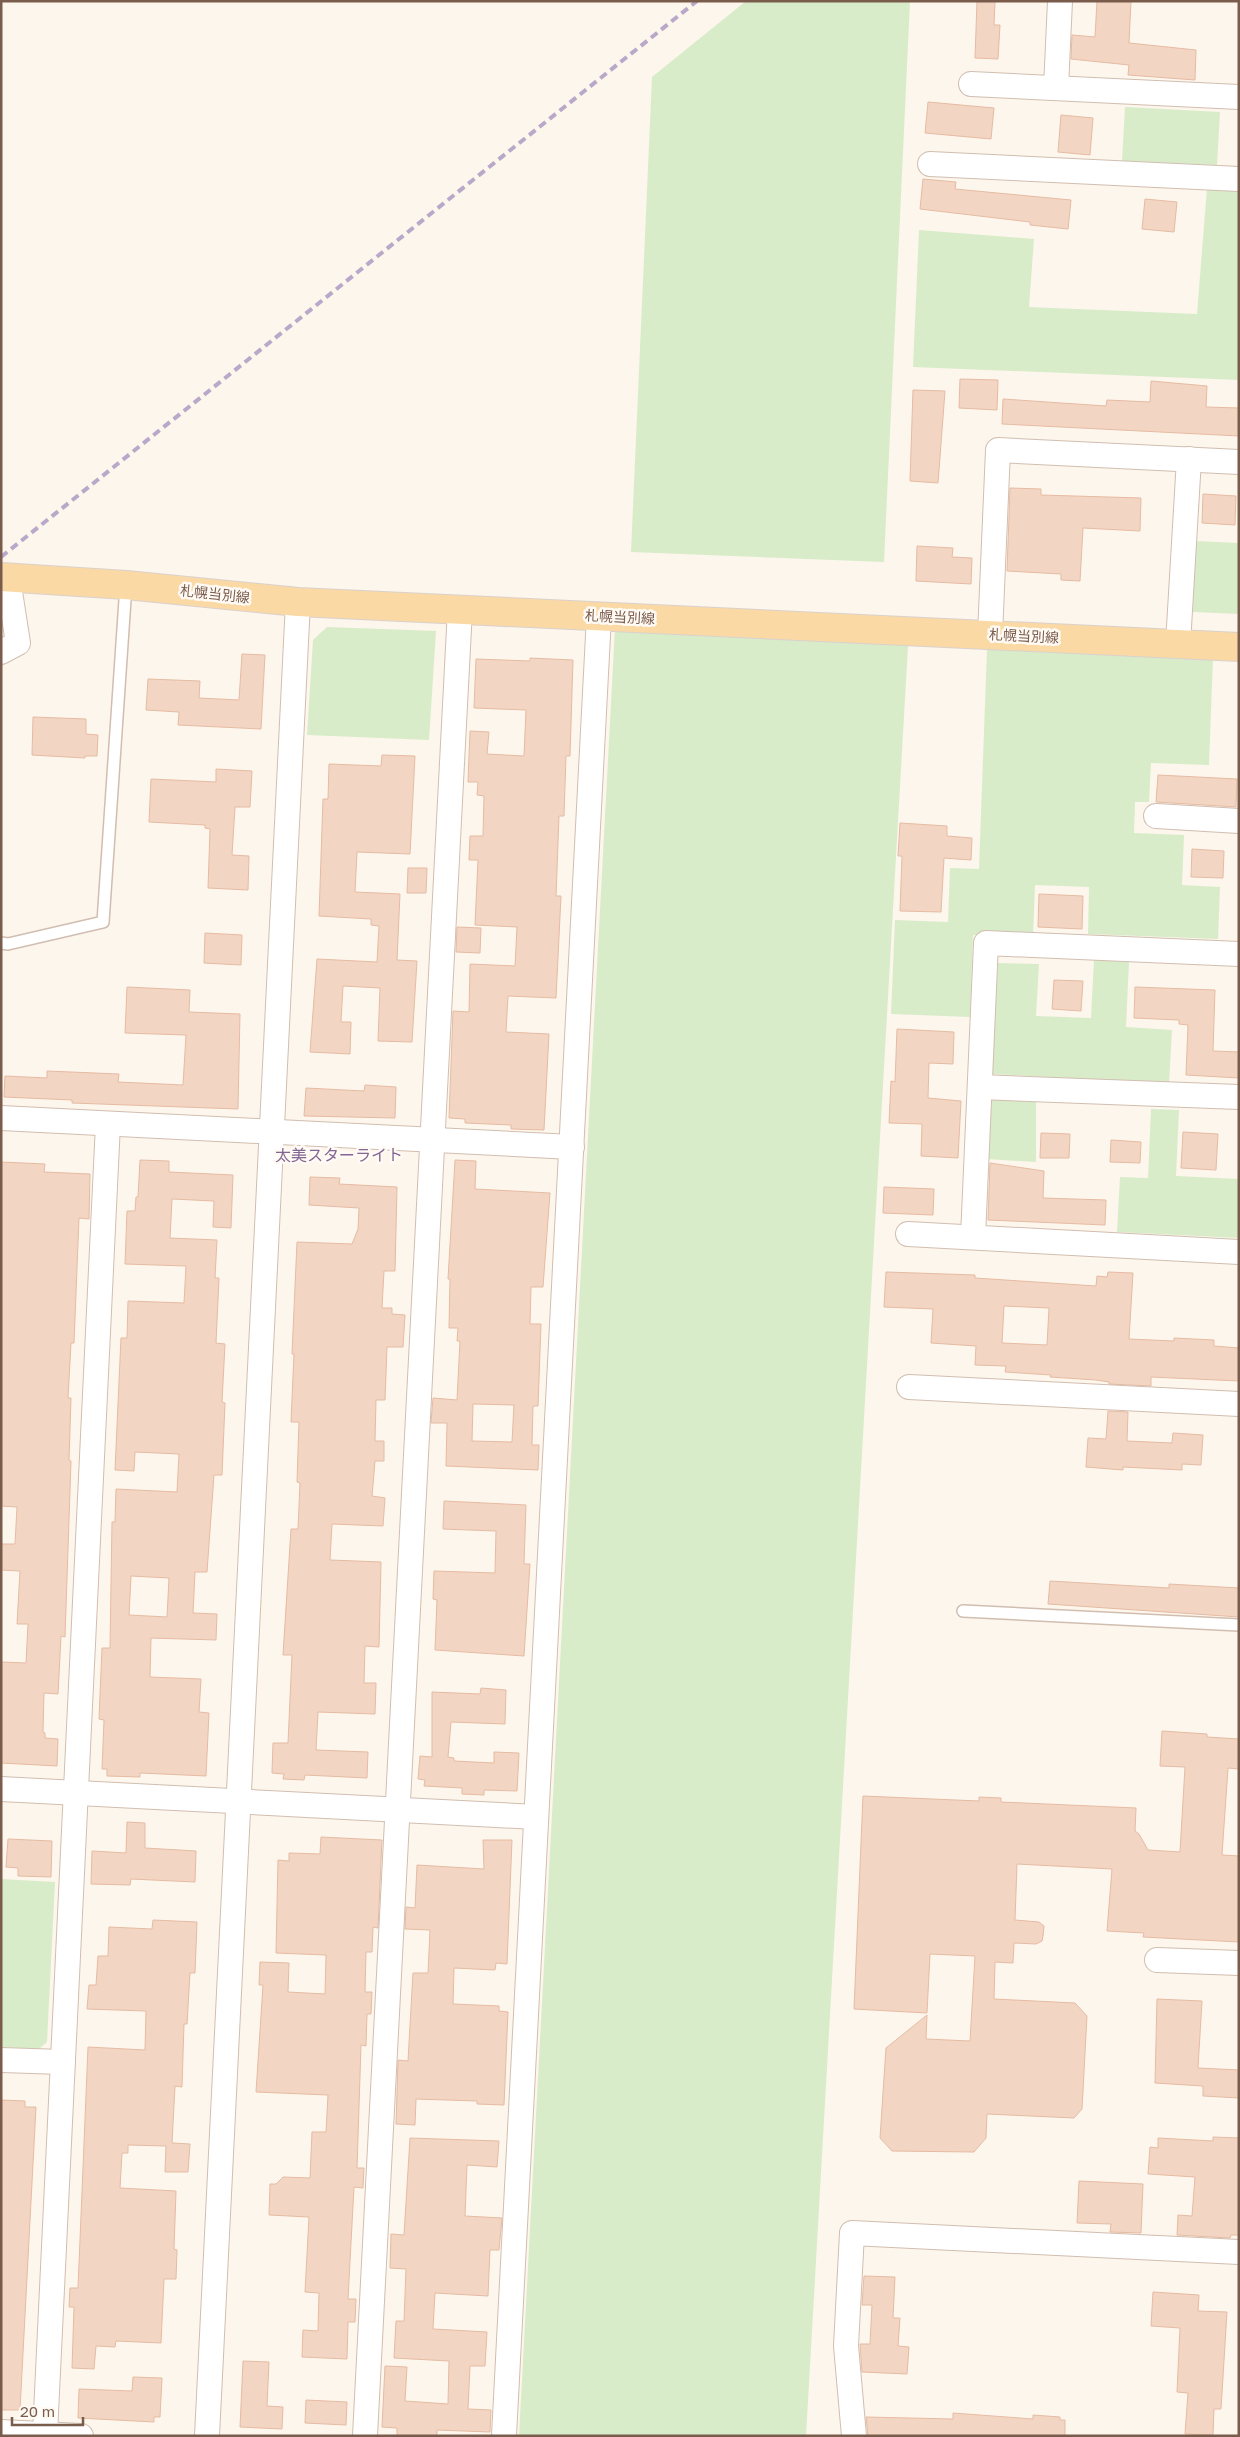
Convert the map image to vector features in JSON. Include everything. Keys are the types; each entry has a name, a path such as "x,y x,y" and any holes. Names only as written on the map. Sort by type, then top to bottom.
{"main road":[{"name":"札幌当別線","path":"4,578 126,585 298,602 1239,647"}],"street":[{"path":"1056,88 1060,1"},
{"path":"970,84 1239,98"},
{"path":"930,164 1239,180"},
{"path":"990,635 998,450 1239,462"},
{"path":"1178,644 1189,459"},
{"path":"1,652 18,642 4,578"},
{"path":"207,2436 298,602"},
{"path":"365,2436 460,609"},
{"path":"504,2436 600,616"},
{"path":"1156,816 1239,821"},
{"path":"973,1237 986,943 1239,954"},
{"path":"980,1087 1239,1097"},
{"path":"1,1118 572,1147"},
{"path":"45,2434 108,1124"},
{"path":"908,1234 1239,1252"},
{"path":"909,1387 1239,1404"},
{"path":"1,1789 536,1817"},
{"path":"1157,1960 1239,1962"},
{"path":"1,2060 63,2062"},
{"path":"854,2436 846,2346 852,2233 1239,2252"},
{"path":"1,2432 81,2436"}],"lane":[{"path":"1,943 103,922 126,585"},
{"path":"963,1611 1239,1626"}],"green space":[{"path":"746,1 910,1 884,562 631,552 652,77"},
{"path":"1125,107 1220,112 1217,165 1122,161"},
{"path":"1207,188 1239,190 1239,380 913,367 919,230 1034,239 1029,307 1197,314"},
{"path":"1195,541 1239,543 1239,614 1193,612"},
{"path":"327,627 436,631 429,740 307,735 313,640"},
{"path":"615,628 908,646 806,2436 519,2436"},
{"path":"987,649 1213,658 1209,765 1151,763 1149,802 1135,802 1134,833 1184,835 1182,885 1220,887 1218,939 1088,934 1089,887 1035,885 1033,937 973,935 970,1017 891,1014 895,920 948,922 950,868 979,869"},
{"path":"1094,960 1129,962 1126,1027 1172,1030 1169,1083 992,1074 998,963 1039,964 1036,1016 1091,1018"},
{"path":"992,1098 1036,1102 1036,1162 987,1159"},
{"path":"1151,1109 1179,1110 1176,1176 1239,1179 1239,1238 1117,1232 1120,1177 1148,1178"},
{"path":"1,1879 55,1882 47,2042 39,2049 1,2047"}],"building":[{"path":"977,1 995,1 994,25 1000,25 998,59 975,58"},
{"path":"1097,1 1131,1 1129,43 1196,50 1195,80 1128,75 1129,65 1071,59 1072,35 1095,37"},
{"path":"928,102 994,108 991,139 925,133"},
{"path":"1061,115 1093,118 1090,155 1058,152"},
{"path":"923,179 956,182 955,189 1071,200 1068,229 1030,225 1030,222 920,209"},
{"path":"1145,199 1177,202 1174,232 1142,229"},
{"path":"960,379 998,380 997,410 959,408"},
{"path":"1151,381 1207,386 1206,407 1239,408 1239,436 1002,424 1003,399 1106,406 1107,400 1150,402"},
{"path":"913,390 945,391 938,483 910,481"},
{"path":"1010,488 1041,489 1041,495 1141,498 1140,531 1083,528 1080,581 1061,580 1061,574 1007,571"},
{"path":"1203,494 1236,496 1235,525 1202,523"},
{"path":"917,546 953,548 952,557 972,558 971,584 916,581"},
{"path":"242,654 265,655 261,729 178,725 179,712 146,710 148,679 200,681 199,698 239,700"},
{"path":"530,658 573,660 570,756 566,756 564,816 559,816 556,896 561,896 556,998 508,996 506,1032 549,1034 544,1130 511,1129 511,1125 465,1123 465,1119 449,1118 453,1011 469,1012 470,964 515,966 517,927 475,925 478,860 469,860 470,836 483,836 484,796 477,795 478,782 468,782 470,731 489,732 487,754 524,756 526,710 474,708 476,659 530,661"},
{"path":"33,717 86,719 86,734 98,735 97,756 85,756 85,758 32,755"},
{"path":"382,755 415,756 410,854 357,852 355,892 400,894 397,960 417,961 412,1042 378,1041 380,988 343,986 341,1022 351,1022 350,1054 310,1052 317,959 377,962 379,926 371,925 371,919 319,916 323,799 328,799 329,764 381,766"},
{"path":"216,769 252,771 250,807 235,807 232,855 249,856 248,890 208,888 210,829 205,828 205,825 149,822 151,779 216,782"},
{"path":"1158,775 1237,779 1236,807 1156,802"},
{"path":"900,823 947,826 947,836 972,838 971,860 944,858 941,912 900,911 902,856 898,856"},
{"path":"1192,849 1224,851 1223,878 1191,877"},
{"path":"408,868 427,868 426,893 407,893"},
{"path":"1039,894 1083,896 1082,929 1038,927"},
{"path":"457,927 481,928 480,953 456,952"},
{"path":"205,933 242,935 241,965 204,963"},
{"path":"1054,980 1083,981 1081,1011 1052,1009"},
{"path":"127,987 190,990 189,1012 240,1014 238,1109 72,1103 72,1100 4,1097 5,1076 47,1078 47,1071 119,1074 118,1082 183,1085 186,1035 125,1033"},
{"path":"1135,987 1215,990 1213,1051 1239,1052 1239,1078 1186,1075 1188,1025 1179,1024 1179,1020 1134,1018"},
{"path":"897,1029 954,1032 953,1064 929,1063 928,1098 961,1101 958,1158 921,1156 922,1124 889,1123 891,1081 895,1082"},
{"path":"365,1085 396,1087 395,1118 304,1116 306,1088 364,1091"},
{"path":"1183,1132 1218,1134 1216,1170 1181,1168"},
{"path":"1041,1133 1070,1134 1069,1158 1040,1158"},
{"path":"1111,1140 1141,1142 1140,1163 1110,1162"},
{"path":"140,1160 169,1161 169,1172 233,1175 231,1228 213,1227 214,1201 172,1199 170,1238 217,1240 215,1278 219,1278 216,1343 225,1344 222,1402 225,1403 222,1475 214,1475 207,1572 195,1572 193,1613 217,1614 216,1640 151,1638 150,1677 201,1679 199,1712 209,1713 206,1776 140,1773 140,1777 107,1776 107,1769 102,1769 104,1720 99,1719 102,1648 110,1648 112,1522 115,1522 116,1489 177,1492 179,1454 135,1452 134,1471 115,1470 121,1338 127,1338 128,1301 184,1303 186,1266 125,1264 127,1211 135,1211 136,1197 138,1197","holes":["131,1576 169,1578 167,1617 129,1615"]},
{"path":"455,1160 476,1161 475,1189 550,1193 543,1287 531,1287 530,1324 541,1324 538,1406 533,1406 532,1445 539,1445 538,1470 446,1466 447,1423 431,1423 433,1398 457,1400 460,1341 457,1341 458,1328 449,1328 450,1279 448,1279","holes":["473,1404 514,1405 512,1442 472,1441"]},
{"path":"1,1162 45,1164 44,1172 90,1174 89,1219 79,1218 74,1343 71,1343 68,1398 71,1398 69,1460 71,1461 65,1637 61,1636 58,1694 44,1693 43,1732 45,1733 45,1738 58,1739 57,1766 1,1763 1,1662 26,1663 28,1624 17,1624 20,1571 1,1570 1,1544 15,1544 17,1507 1,1506"},
{"path":"990,1163 1044,1171 1043,1198 1106,1200 1105,1225 988,1220"},
{"path":"310,1177 340,1178 339,1184 397,1187 395,1271 384,1271 382,1308 392,1308 392,1314 405,1315 403,1347 387,1347 385,1400 376,1400 375,1441 384,1441 384,1461 375,1461 372,1496 385,1498 383,1526 332,1524 330,1560 381,1562 379,1647 365,1646 364,1683 376,1683 375,1714 318,1712 316,1750 368,1752 367,1778 305,1775 304,1780 283,1779 284,1774 272,1773 273,1743 288,1743 292,1655 283,1655 291,1529 298,1529 300,1483 297,1482 299,1422 291,1422 297,1242 352,1244 358,1229 359,1208 309,1205"},
{"path":"884,1187 934,1189 933,1215 883,1213"},
{"path":"886,1272 975,1275 975,1278 1096,1286 1097,1276 1107,1277 1108,1272 1133,1273 1129,1339 1174,1341 1174,1338 1214,1340 1214,1346 1239,1348 1239,1381 1151,1377 1151,1386 1109,1384 1109,1382 1096,1380 1005,1372 1006,1366 975,1365 976,1346 931,1343 933,1309 884,1307","holes":["1004,1306 1049,1308 1047,1345 1002,1343"]},
{"path":"1108,1411 1128,1412 1127,1441 1172,1443 1173,1433 1203,1435 1201,1465 1182,1464 1182,1470 1123,1467 1123,1470 1086,1467 1088,1438 1106,1439"},
{"path":"444,1501 526,1505 524,1564 530,1564 524,1656 435,1650 437,1600 433,1599 434,1571 495,1573 496,1531 443,1529"},
{"path":"1050,1581 1169,1588 1169,1584 1239,1588 1239,1617 1048,1604"},
{"path":"481,1688 506,1690 505,1724 451,1722 448,1757 454,1758 454,1761 494,1763 494,1752 519,1753 517,1791 484,1790 484,1795 462,1794 462,1788 424,1786 425,1780 418,1779 420,1756 432,1757 432,1692 480,1694"},
{"path":"1162,1731 1207,1734 1207,1737 1239,1739 1239,1769 1228,1768 1222,1855 1239,1856 1239,1942 1143,1937 1144,1933 1107,1931 1112,1869 1017,1864 1015,1920 1039,1922 1044,1926 1043,1936 1042,1941 1036,1944 1014,1943 1013,1963 995,1962 994,1999 1075,2003 1087,2016 1082,2109 1074,2118 987,2114 986,2138 974,2152 892,2151 880,2138 886,2048 927,2015 926,2039 970,2041 975,1956 930,1954 927,2013 854,2009 863,1796 979,1801 979,1797 1001,1798 1001,1802 1136,1808 1135,1831 1139,1834 1148,1850 1180,1852 1185,1767 1160,1766"},
{"path":"127,1822 145,1823 145,1848 196,1851 195,1882 131,1879 130,1885 91,1884 92,1851 126,1853"},
{"path":"321,1837 382,1840 378,1928 373,1927 372,1952 366,1952 365,1992 372,1992 371,2014 367,2014 366,2046 361,2045 357,2168 364,2168 363,2188 354,2187 348,2299 356,2299 355,2322 348,2322 347,2359 302,2357 303,2330 318,2331 319,2293 305,2292 309,2217 269,2215 270,2184 276,2184 283,2177 310,2178 312,2132 326,2132 328,2095 256,2092 263,1985 259,1985 260,1962 289,1963 288,1992 325,1994 326,1955 276,1953 278,1860 289,1861 289,1853 320,1854"},
{"path":"8,1839 52,1841 51,1877 18,1876 18,1868 6,1867"},
{"path":"483,1840 512,1840 507,1964 496,1963 495,1970 454,1968 453,2004 499,2006 499,2011 508,2012 504,2105 477,2104 477,2101 416,2099 415,2125 396,2124 398,2060 408,2061 413,1973 428,1973 430,1930 405,1929 406,1907 415,1908 417,1865 484,1869"},
{"path":"153,1920 197,1922 195,1973 190,1973 187,2024 184,2024 182,2087 175,2086 172,2143 190,2144 188,2172 165,2172 166,2146 128,2145 128,2153 122,2153 120,2188 176,2191 174,2249 177,2250 176,2279 164,2279 161,2343 116,2341 115,2347 96,2346 94,2369 72,2368 74,2307 69,2307 70,2288 78,2288 88,2047 145,2050 146,2011 87,2009 89,1985 96,1985 98,1956 108,1956 109,1927 152,1929"},
{"path":"1157,1999 1202,2001 1198,2068 1239,2070 1239,2098 1203,2096 1203,2086 1155,2083"},
{"path":"1,2100 25,2101 25,2107 36,2107 20,2410 1,2410"},
{"path":"1213,2137 1239,2138 1239,2235 1231,2235 1230,2238 1177,2235 1178,2215 1192,2216 1195,2177 1148,2174 1150,2147 1158,2148 1158,2138 1213,2141"},
{"path":"410,2138 499,2141 497,2167 467,2165 465,2216 502,2218 499,2250 490,2250 488,2296 435,2293 433,2329 487,2332 485,2366 470,2366 468,2409 491,2410 490,2432 437,2430 437,2436 397,2436 397,2428 382,2427 385,2366 407,2367 405,2401 448,2404 449,2361 394,2358 396,2321 404,2321 406,2269 390,2268 391,2234 404,2235"},
{"path":"1079,2181 1143,2184 1141,2233 1110,2232 1111,2224 1077,2223"},
{"path":"864,2276 895,2277 893,2318 900,2318 898,2346 909,2347 907,2374 862,2372 860,2344 870,2344 872,2305 862,2305"},
{"path":"1153,2292 1199,2295 1198,2311 1227,2312 1221,2409 1214,2409 1213,2435 1185,2434 1188,2393 1177,2392 1180,2328 1151,2326"},
{"path":"243,2361 269,2362 267,2406 283,2407 282,2429 240,2427"},
{"path":"133,2377 162,2378 160,2417 154,2417 154,2422 78,2418 79,2389 132,2391"},
{"path":"306,2400 347,2402 346,2425 305,2423"},
{"path":"953,2413 1033,2419 1033,2415 1060,2417 1060,2420 1065,2420 1065,2436 868,2436 866,2417 953,2419"}],"railway":[{"path":"1,557 697,1"}],"district":[{"name":"太美スターライト","path":"339,1155"}]}
